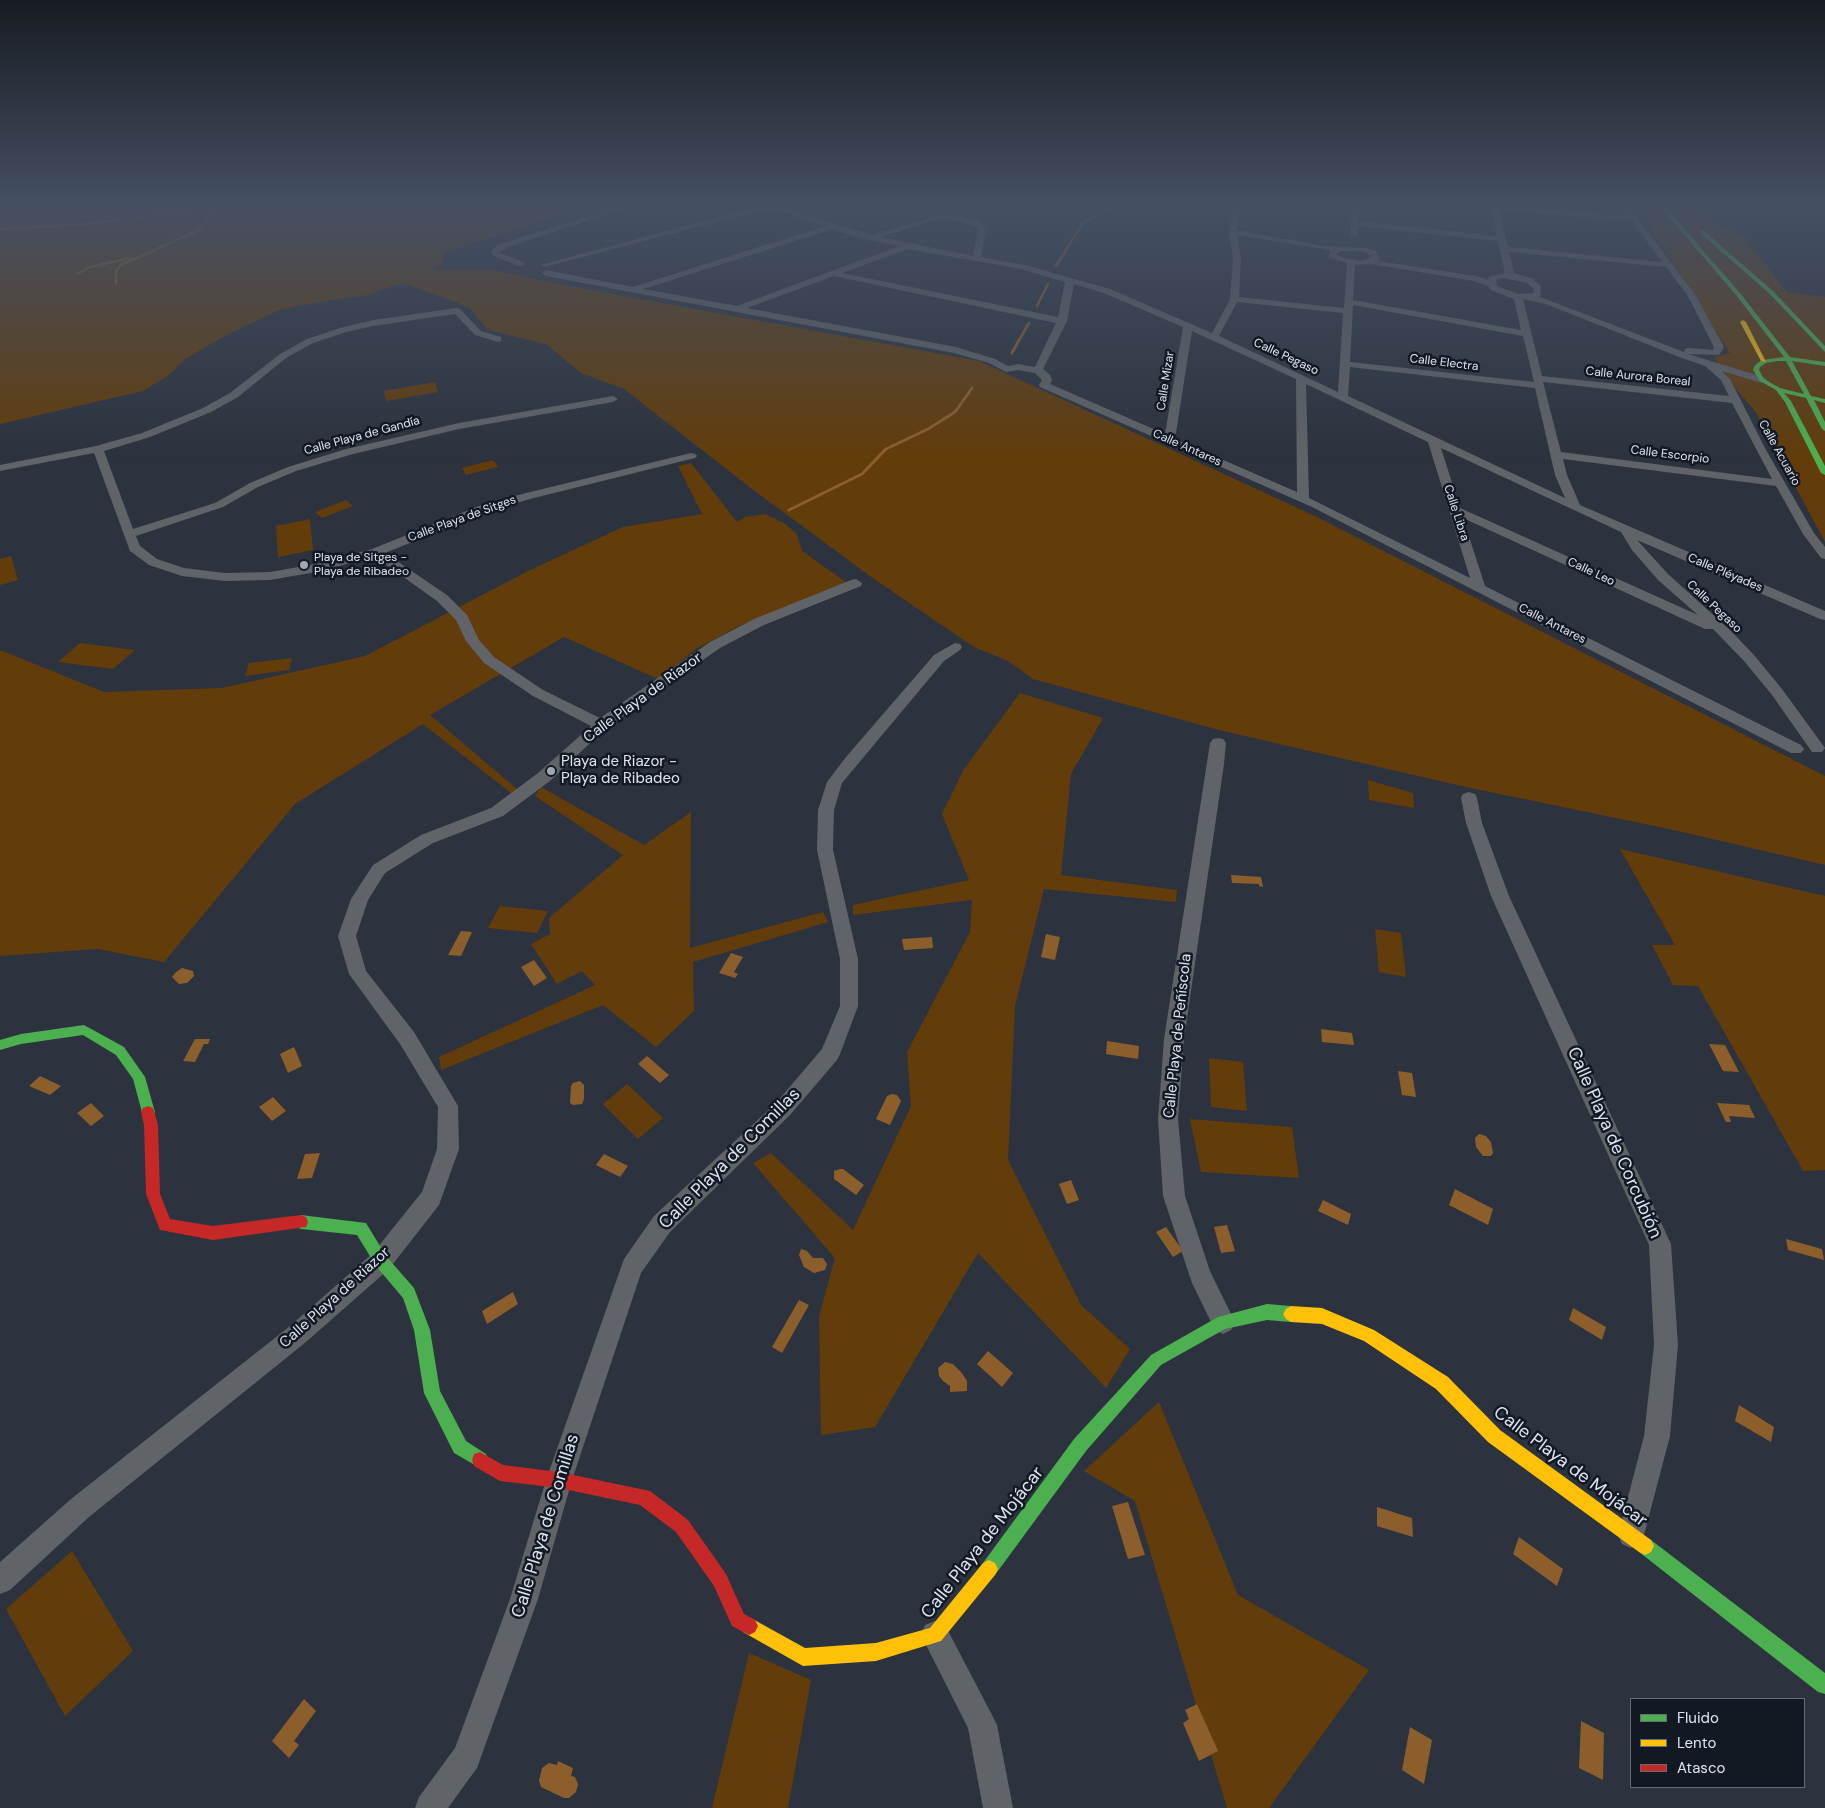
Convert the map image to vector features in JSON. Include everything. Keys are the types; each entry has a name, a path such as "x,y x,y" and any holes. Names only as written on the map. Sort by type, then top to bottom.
{"main road":[{"path":"1719,288 1762,354 1756,370 1762,380 1778,389 1825,401"},
{"path":"1733,288 1781,348 1794,368 1825,430"},
{"path":"1747,288 1775,321"},
{"path":"1767,288 1825,350"},
{"path":"1798,349 1820,386"},
{"path":"1760,363 1793,359 1825,364"},
{"path":"1778,389 1792,408 1825,473"},
{"name":"Calle Playa de Mojácar","path":"0,1045 20,1039 84,1030 120,1051 139,1077 151,1125 153,1194 166,1225 213,1233 296,1222 361,1228 381,1261 409,1293 422,1330 432,1392 460,1447 500,1473 559,1480 644,1496 682,1526 720,1580 738,1620 804,1657 876,1652 935,1635 995,1562 1080,1445 1156,1360 1223,1322 1267,1312 1322,1316 1369,1335 1442,1383 1494,1436 1631,1535 1825,1685"}],"street":[{"path":"737,309 791,288"},
{"path":"905,288 1062,321"},
{"path":"633,289 956,350 992,361 1006,369 1027,368 1038,370 1062,321 1068,288"},
{"name":"Calle Pegaso","path":"1096,288 1188,325 1625,530 1636,547 1663,577 1726,634 1777,692 1821,748"},
{"path":"1214,337 1234,299 1235,288"},
{"path":"1343,398 1349,288"},
{"path":"1498,288 1500,292 1518,297 1549,302 1710,365 1762,380"},
{"path":"1686,288 1708,323 1719,346 1717,352 1709,353 1686,350"},
{"path":"1530,298 1538,295 1538,290 1722,364 1760,363"},
{"path":"1518,297 1561,475 1575,506"},
{"path":"1234,299 1348,307 1527,334"},
{"path":"0,468 98,449 146,435 207,410 234,395 283,356 310,341 343,330 373,323 457,311 478,333 498,339"},
{"name":"Calle Mizar","path":"1169,441 1188,325"},
{"name":"Calle Electra","path":"1345,364 1538,382"},
{"name":"Calle Acuario","path":"1710,365 1725,379 1780,483 1809,534 1825,555"},
{"name":"Calle Antares","path":"1038,370 1045,375 1047,380 1044,385 1303,499 1479,587 1793,752 1804,747 1821,748"},
{"path":"1301,378 1303,499"},
{"name":"Calle Aurora Boreal","path":"1538,382 1736,400"},
{"name":"Calle Playa de Gandía","path":"129,534 219,505 254,485 292,469 350,451 459,426 613,399"},
{"name":"Calle Libra","path":"1433,440 1479,587"},
{"name":"Calle Playa de Sitges","path":"98,449 134,548 152,562 182,572 225,577 270,576 322,567 376,552 483,508 691,456"},
{"name":"Calle Escorpio","path":"1556,455 1780,483"},
{"name":"Calle Leo","path":"1455,510 1726,634"},
{"name":"Calle Pléyades","path":"1625,530 1825,616"},
{"path":"376,552 442,598 462,618 473,641 489,660 538,693 601,725"},
{"name":"Calle Playa de Riazor","path":"0,1580 80,1508 298,1334 381,1261 431,1198 448,1149 448,1106 407,1038 358,974 347,936 360,899 379,869 427,839 497,812 544,776 601,725 715,645 759,622 856,583"},
{"name":"Calle Playa de Comillas","path":"430,1808 466,1757 524,1599 559,1480 632,1267 662,1224 783,1109 830,1054 849,1006 849,959 825,850 826,810 835,782 851,761 939,658 955,647"},
{"name":"Calle Playa de Peñíscola","path":"1218,742 1174,1039 1168,1119 1174,1196 1200,1275 1223,1322"},
{"name":"Calle Playa de Corcubión","path":"1469,798 1474,823 1500,896 1660,1244 1666,1345 1657,1436 1631,1535"},
{"path":"935,1635 982,1725 998,1808"}],"shaded area":[{"path":"0,288 385,288 367,295 296,306 277,311 228,334 185,359 169,375 143,391 0,424"},
{"path":"418,288 582,288 979,361 1315,516 1825,776 1825,865 1669,829 1466,787 1219,730 1033,679 1008,661 974,647 874,579 752,489 624,389 581,373 546,344 488,330 469,307"},
{"path":"1689,288 1784,288 1787,292 1825,297 1825,542 1755,411 1724,374 1714,357 1730,353"},
{"path":"435,382 438,392 386,401 384,391"},
{"path":"493,460 498,467 466,475 462,468"},
{"path":"691,463 737,522 745,517 765,514 784,523 797,534 802,551 847,583 743,624 696,649 658,679 564,637 430,715 517,789 512,794 423,724 295,804 164,962 97,949 0,956 0,650 104,692 222,688 365,656 528,571 623,527 702,514 678,466"},
{"path":"346,500 353,506 322,518 315,512"},
{"path":"310,519 313,550 278,557 276,526"},
{"path":"11,556 18,580 0,585 0,559"},
{"path":"80,643 135,650 113,669 58,662"},
{"path":"292,658 289,670 245,676 249,663"},
{"path":"1020,693 1103,718 1071,774 1061,875 1177,890 1176,902 1044,889 1015,1006 1008,1160 1081,1305 1130,1349 1106,1388 978,1253 875,1427 821,1435 819,1316 835,1258 753,1163 771,1153 853,1230 911,1106 907,1052 970,932 972,900 853,915 853,905 969,880 942,814 964,769"},
{"path":"1368,780 1413,793 1414,808 1369,800"},
{"path":"541,787 644,845 691,812 690,948 823,912 828,922 693,962 694,1011 656,1047 603,1005 441,1070 439,1057 595,985 582,971 557,984 531,944 550,934 549,918 623,855 535,796"},
{"path":"1620,849 1825,896 1825,1170 1803,1171 1698,986 1673,985 1652,945 1675,945"},
{"path":"1231,875 1261,877 1263,887 1259,886 1259,884 1232,883"},
{"path":"500,906 548,911 537,933 488,928"},
{"path":"1375,929 1401,933 1406,977 1379,972"},
{"path":"461,931 472,932 461,956 448,955"},
{"path":"1046,934 1060,937 1055,960 1041,957"},
{"path":"932,937 933,948 904,950 902,939"},
{"path":"731,953 743,957 734,972 738,974 735,978 719,973"},
{"path":"534,960 547,978 534,986 521,967"},
{"path":"182,968 193,971 194,976 187,983 179,984 172,977"},
{"path":"1321,1029 1352,1033 1354,1045 1322,1042"},
{"path":"195,1039 210,1039 208,1044 204,1044 195,1062 183,1061"},
{"path":"1107,1041 1139,1046 1138,1059 1106,1054"},
{"path":"1709,1044 1725,1045 1739,1072 1723,1071"},
{"path":"294,1047 302,1066 288,1073 280,1054"},
{"path":"647,1056 669,1075 660,1083 638,1064"},
{"path":"1209,1058 1243,1062 1247,1111 1211,1107"},
{"path":"1398,1071 1412,1073 1416,1097 1402,1095"},
{"path":"40,1076 61,1086 50,1095 29,1086"},
{"path":"580,1081 584,1085 584,1099 582,1104 573,1105 570,1103 571,1086 573,1083"},
{"path":"627,1084 663,1118 638,1139 603,1104"},
{"path":"897,1095 901,1101 890,1125 876,1119 887,1096"},
{"path":"273,1097 286,1111 272,1121 259,1107"},
{"path":"91,1103 104,1116 91,1126 77,1113"},
{"path":"1717,1103 1749,1105 1755,1118 1729,1116 1731,1122 1726,1122"},
{"path":"1190,1119 1292,1127 1299,1178 1201,1172"},
{"path":"1479,1134 1486,1136 1491,1142 1493,1153 1491,1156 1483,1156 1476,1147 1475,1138"},
{"path":"320,1153 312,1178 297,1179 305,1154"},
{"path":"604,1154 628,1166 620,1177 596,1165"},
{"path":"843,1169 864,1185 856,1195 834,1179 834,1171"},
{"path":"1071,1180 1079,1200 1067,1204 1059,1184"},
{"path":"1455,1189 1493,1209 1488,1225 1449,1205"},
{"path":"1323,1200 1351,1214 1348,1225 1318,1211"},
{"path":"1227,1225 1235,1251 1221,1253 1214,1227"},
{"path":"1166,1227 1183,1251 1173,1257 1156,1232"},
{"path":"1786,1239 1822,1249 1824,1260 1788,1250"},
{"path":"801,1249 807,1251 813,1258 823,1258 827,1264 825,1270 814,1273 804,1267 799,1255"},
{"path":"513,1292 518,1304 487,1324 482,1311"},
{"path":"799,1300 809,1305 782,1353 772,1347"},
{"path":"1573,1308 1606,1327 1602,1340 1569,1320"},
{"path":"988,1351 1013,1373 1002,1387 977,1364"},
{"path":"945,1362 953,1364 962,1373 967,1381 967,1391 950,1392 950,1386 939,1376 938,1368"},
{"path":"1159,1402 1238,1595 1369,1670 1269,1808 1227,1808 1135,1501 1084,1471"},
{"path":"1739,1405 1774,1427 1771,1442 1735,1421"},
{"path":"1128,1502 1145,1555 1128,1559 1112,1506"},
{"path":"1377,1507 1412,1518 1413,1537 1377,1526"},
{"path":"1519,1537 1563,1569 1557,1586 1513,1554"},
{"path":"72,1551 133,1651 65,1716 6,1609"},
{"path":"749,1653 811,1680 788,1808 712,1808"},
{"path":"304,1699 316,1711 294,1741 299,1745 289,1758 272,1741"},
{"path":"1197,1704 1218,1751 1199,1761 1183,1723 1189,1719 1185,1710"},
{"path":"1581,1721 1604,1733 1603,1780 1579,1768"},
{"path":"1410,1727 1432,1740 1424,1784 1402,1770"},
{"path":"558,1761 573,1768 571,1776 575,1777 578,1784 576,1792 569,1798 564,1798 541,1787 539,1781 542,1768 549,1763 557,1765"}],"waterway":[{"path":"1037,306 1046,288"},
{"path":"1018,342 1029,323"},
{"path":"1012,353 1019,340"},
{"path":"789,510 862,474 886,449 928,429 955,412 972,388"}],"traffic: fast":[{"path":"1733,288 1781,348 1794,368 1825,429"},
{"path":"1767,288 1825,350"},
{"path":"1825,364 1793,359 1777,359 1764,361 1757,366 1756,370 1762,380 1778,389 1825,401"},
{"path":"1778,389 1788,401 1825,473"},
{"path":"0,1045 21,1039 84,1030 120,1051 139,1077 148,1112"},
{"path":"301,1222 361,1228 381,1261 409,1293 422,1330 432,1393 460,1447 480,1460"},
{"path":"989,1569 1080,1445 1156,1360 1223,1322 1267,1312 1291,1314"},
{"path":"1645,1546 1825,1685"}],"traffic: slow":[{"path":"1743,322 1764,361"},
{"path":"1291,1314 1322,1316 1369,1335 1442,1383 1494,1436 1645,1546"},
{"path":"749,1626 803,1657 876,1652 935,1635 989,1569"}],"traffic: jam":[{"path":"148,1112 151,1125 153,1194 165,1225 213,1233 301,1222"},
{"path":"480,1460 500,1473 559,1480 644,1497 682,1526 720,1580 738,1620 749,1626"}],"place":[{"name":"Playa de Sitges - Playa de Ribadeo","path":"304,565"},
{"name":"Playa de Riazor - Playa de Ribadeo","path":"551,771"}]}
